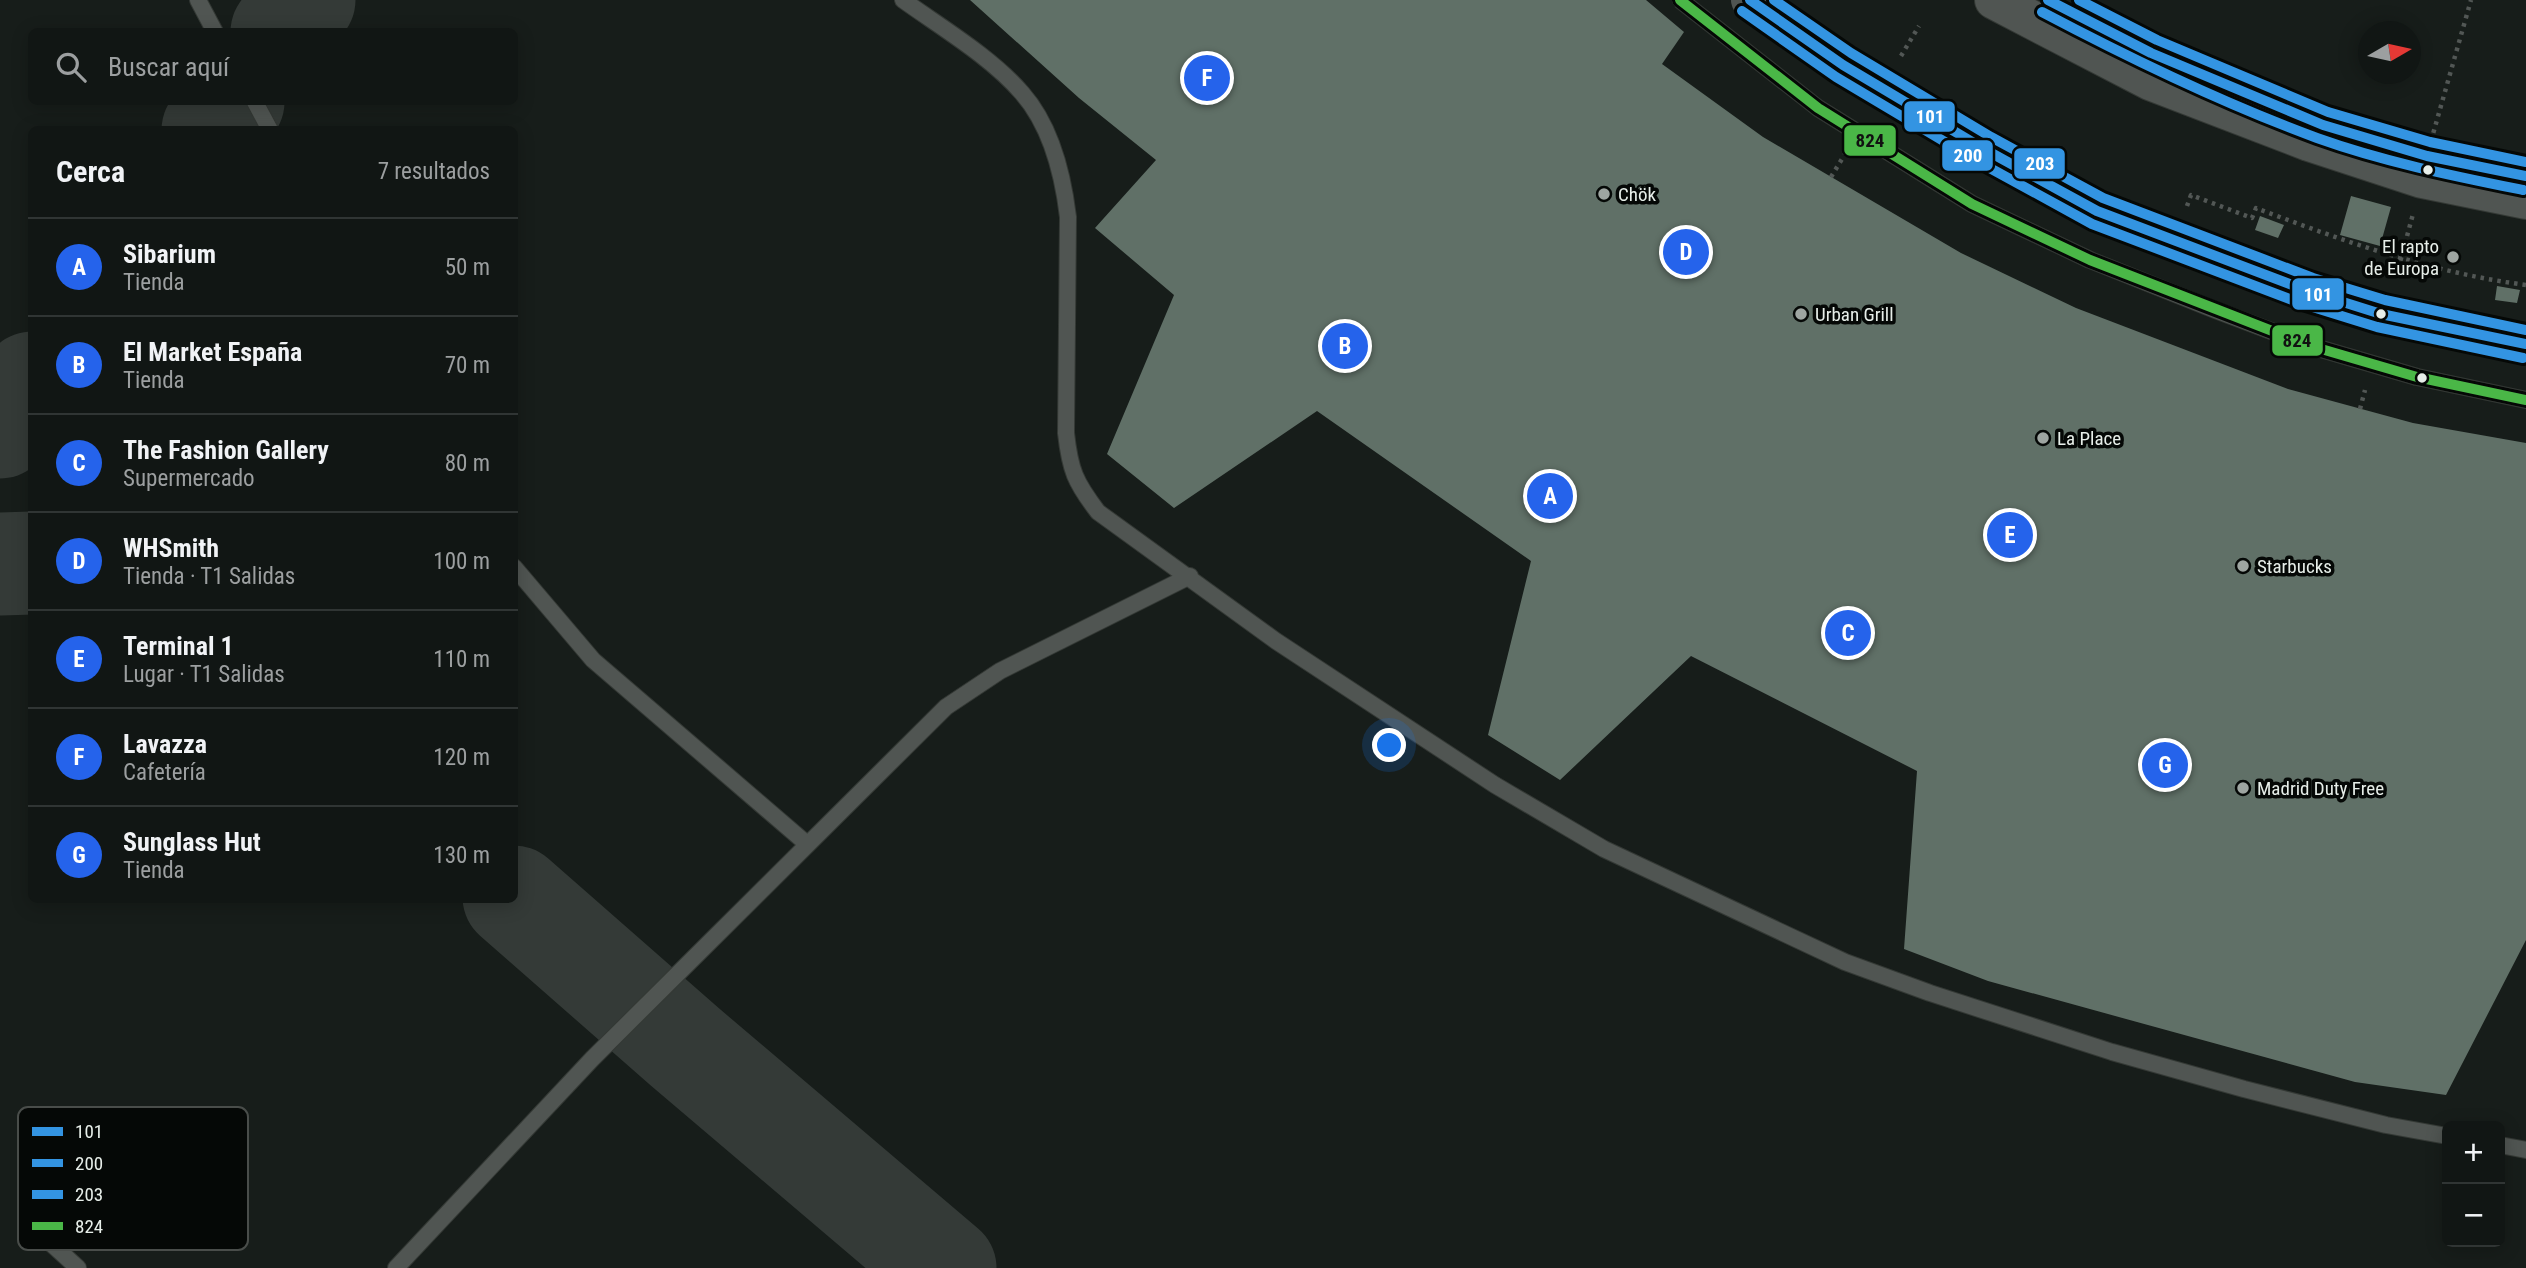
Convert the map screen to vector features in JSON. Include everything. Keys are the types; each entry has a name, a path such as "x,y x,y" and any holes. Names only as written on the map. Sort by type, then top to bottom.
{"street":[{"path":"1750,0 1843,65 1984,149 2097,211 2308,291 2381,314 2526,344"},
{"path":"1994,0 2150,81 2309,142 2422,179 2526,200"},
{"path":"2048,0 2151,53 2323,125 2427,156 2526,176"}],"lane":[{"path":"198,0 213,28"},
{"path":"903,0 998,69 1023,94 1054,151 1064,187 1068,218 1066,433 1070,466 1081,490 1098,512 1190,576 1276,641 1495,785 1604,849 1845,962 1930,993 2125,1056 2386,1125 2442,1135"},
{"path":"1680,0 1818,108 1972,204 2090,260 2311,346 2417,377 2526,400"},
{"path":"257,105 268,126"},
{"path":"518,572 593,660 807,844"},
{"path":"396,1268 592,1059 946,707 1000,671 1190,576"},
{"path":"2505,1146 2526,1150"},
{"path":"58,1250 78,1268"}],"path":[{"path":"2252,218 2256,208 2335,238 2401,257 2478,278 2526,285"}],"building":[{"path":"970,0 1646,0 1684,32 1662,64 1763,137 1961,253 2076,308 2288,389 2413,423 2526,443 2526,940 2446,1095 2355,1082 1988,981 1904,949 1917,771 1691,656 1560,780 1488,735 1531,561 1317,411 1174,508 1107,454 1174,295 1095,228 1156,160 1079,98"},
{"path":"2351,196 2391,207 2380,246 2340,235"},
{"path":"2260,216 2284,225 2278,238 2255,230"},
{"path":"2497,286 2520,290 2517,303 2495,300"}],"taxiway":[{"path":"285,28 304,0"},
{"path":"216,126 231,105"},
{"path":"0,427 28,388"},
{"path":"0,564 28,563"},
{"path":"518,901 945,1268"}],"transit line":[{"name":"824","path":"1680,0 1818,108 1972,204 2090,260 2311,346 2417,377 2526,400"},
{"name":"101","path":"1750,0 1843,65 1984,149 2097,211 2308,291 2381,314 2526,344"},
{"name":"203","path":"1774,0 1851,53 1991,137 2103,198 2313,278 2385,300 2526,330"},
{"name":"101","path":"2048,0 2151,53 2323,125 2427,156 2526,176"},
{"name":"203","path":"2079,0 2157,40 2328,112 2430,142 2526,162"},
{"name":"200","path":"1742,11 1836,77 1977,161 2092,224 2303,304 2377,327 2523,358"},
{"name":"200","path":"2042,12 2177,80 2317,138 2393,161 2523,190"}],"place":[{"name":"Lavazza","path":"1207,78"},
{"name":"Chök","path":"1604,194"},
{"name":"WHSmith","path":"1686,252"},
{"name":"El rapto de Europa","path":"2453,257"},
{"name":"Urban Grill","path":"1801,314"},
{"name":"El Market España","path":"1345,346"},
{"name":"La Place","path":"2043,438"},
{"name":"Sibarium","path":"1550,496"},
{"name":"Terminal 1","path":"2010,535"},
{"name":"Starbucks","path":"2243,566"},
{"name":"The Fashion Gallery","path":"1848,633"},
{"name":"Sunglass Hut","path":"2165,765"},
{"name":"Madrid Duty Free","path":"2243,788"}]}
